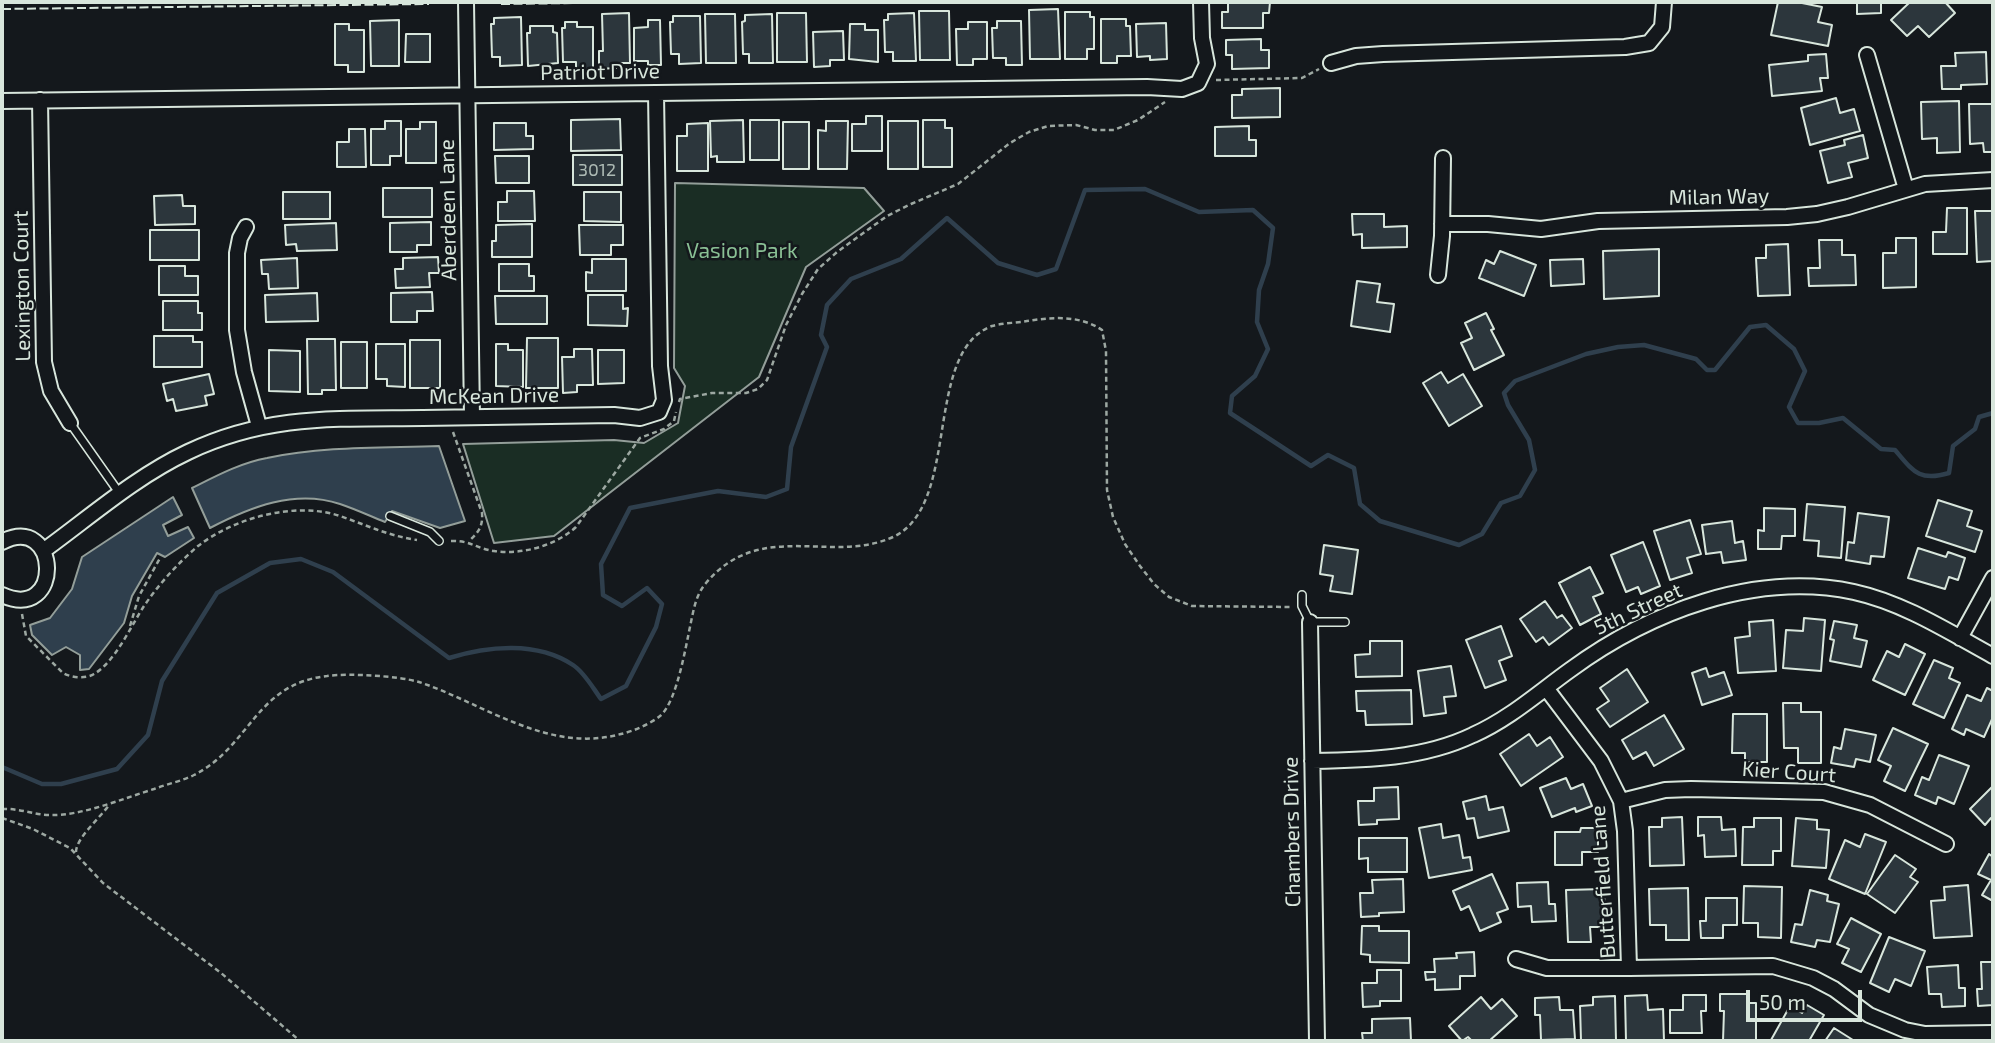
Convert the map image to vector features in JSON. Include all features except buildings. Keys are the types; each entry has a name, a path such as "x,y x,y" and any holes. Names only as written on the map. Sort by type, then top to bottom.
{"street":[{"name":"Aberdeen Lane","path":"466,2 472,417"},
{"path":"1198,83 1207,64 1202,38 1201,2"},
{"path":"1331,63 1356,56 1382,54 1625,47 1649,43 1662,27 1664,2"},
{"path":"1867,55 1906,189"},
{"name":"Patriot Drive","path":"2,101 1147,87 1182,89 1198,83"},
{"name":"McKean Drive","path":"43,551 120,494 187,453 259,426 333,419 614,415 640,418 659,412 664,400 660,366 656,93"},
{"name":"Lexington Court","path":"40,100 44,362 51,391 70,423"},
{"path":"1438,275 1443,158"},
{"name":"Milan Way","path":"1442,224 1488,224 1541,229 1598,221 1817,214 1940,182 1993,180"},
{"path":"246,227 237,253 237,330 244,372 259,426"},
{"path":"2,542 15,538 31,541 43,551 49,567 45,582 35,594 19,600 2,595"},
{"path":"1960,638 1993,578"},
{"name":"5th Street","path":"1312,761 1377,759 1414,754 1474,735 1505,718 1600,650 1632,632 1718,597 1751,589 1822,587 1855,593 1907,610 1993,656"},
{"name":"Chambers Drive","path":"1310,622 1317,1041"},
{"name":"Butterfield Lane","path":"1546,688 1601,761 1620,801 1625,831 1629,968 1773,966 1813,978 1834,989 1869,1015 1905,1030 1945,1035 1993,1033"},
{"name":"Kier Court","path":"1620,801 1678,789 1824,792 1870,805 1946,844"},
{"path":"1516,959 1547,968 1629,968"}],"lane":[{"path":"70,423 120,494"},
{"path":"390,516 430,532 439,541"},
{"path":"1302,595 1303,606 1310,622 1345,622"}],"path":[{"path":"1198,83 1227,79 1302,78 1331,63"},
{"path":"19,600 26,636 69,677 92,676 107,663 167,576 196,548 215,534 284,511 314,510 338,515 400,537 469,541 494,551 549,545 564,538 576,527 640,438 652,435 674,421 680,399 712,393 746,393 767,380 786,325 802,294 818,269 837,252 887,216 958,184 1010,143 1029,132 1048,126 1076,125 1095,130 1114,130 1138,121 1182,89"},
{"path":"2,809 27,810 49,815 71,814 193,776 229,749 267,702 288,685 306,678 332,675 413,680 452,694 485,712 555,735 587,738 610,736 646,724 663,714 673,694 695,603 704,586 722,568 750,552 780,546 851,546 880,542 898,535 914,520 925,499 932,479 957,364 968,344 991,327 1035,320 1072,318 1091,322 1102,330 1106,351 1107,490 1113,517 1125,544 1154,584 1169,597 1192,606 1303,606"},
{"path":"453,417 453,434 482,513 479,532 469,541"},
{"path":"129,630 139,596 160,558"},
{"path":"76,852 80,838 98,821 110,803"},
{"path":"2,818 33,829 76,852 103,883 210,964 300,1041"}],"green space":[{"name":"Vasion Park","path":"675,183 864,188 884,211 806,267 759,377 554,536 494,543 463,444 614,440 644,443 678,423 685,386 674,368"}],"water":[{"path":"439,446 465,521 440,528 392,511 385,522 340,504 306,498 257,507 210,528 192,488 247,463 288,454 353,448"},
{"path":"173,497 182,515 163,525 168,536 188,527 194,538 165,557 157,553 132,596 124,623 89,669 80,670 80,655 66,647 52,655 32,635 30,625 50,618 72,589 82,557"}],"waterway":[{"path":"2,767 42,784 61,784 117,769 148,735 162,681 217,593 270,563 301,559 333,572 449,658 496,649 528,649 559,657 573,665 585,676 601,699 626,686 656,627 662,604 647,588 622,606 603,595 601,564 630,508 718,491 766,497 787,489 791,447 827,347 821,335 827,305 851,279 901,259 947,218 998,263 1037,275 1056,269 1085,190 1145,189 1199,212 1253,210 1273,228 1268,264 1259,290 1257,322 1268,349 1255,376 1232,396 1230,413 1311,466 1328,455 1354,468 1360,504 1380,521 1459,545 1482,534 1501,503 1520,496 1535,470 1529,440 1508,405 1504,393 1515,381 1586,354 1644,345 1696,359 1707,370 1715,370 1750,327 1766,325 1794,349 1805,371 1789,407 1798,423 1819,423 1843,418 1881,449 1895,450 1912,469 1923,475 1949,473 1953,446 1975,429 1979,417 1993,413"}],"fence":[{"path":"501,4 656,2"},
{"path":"2,9 429,4"}]}
